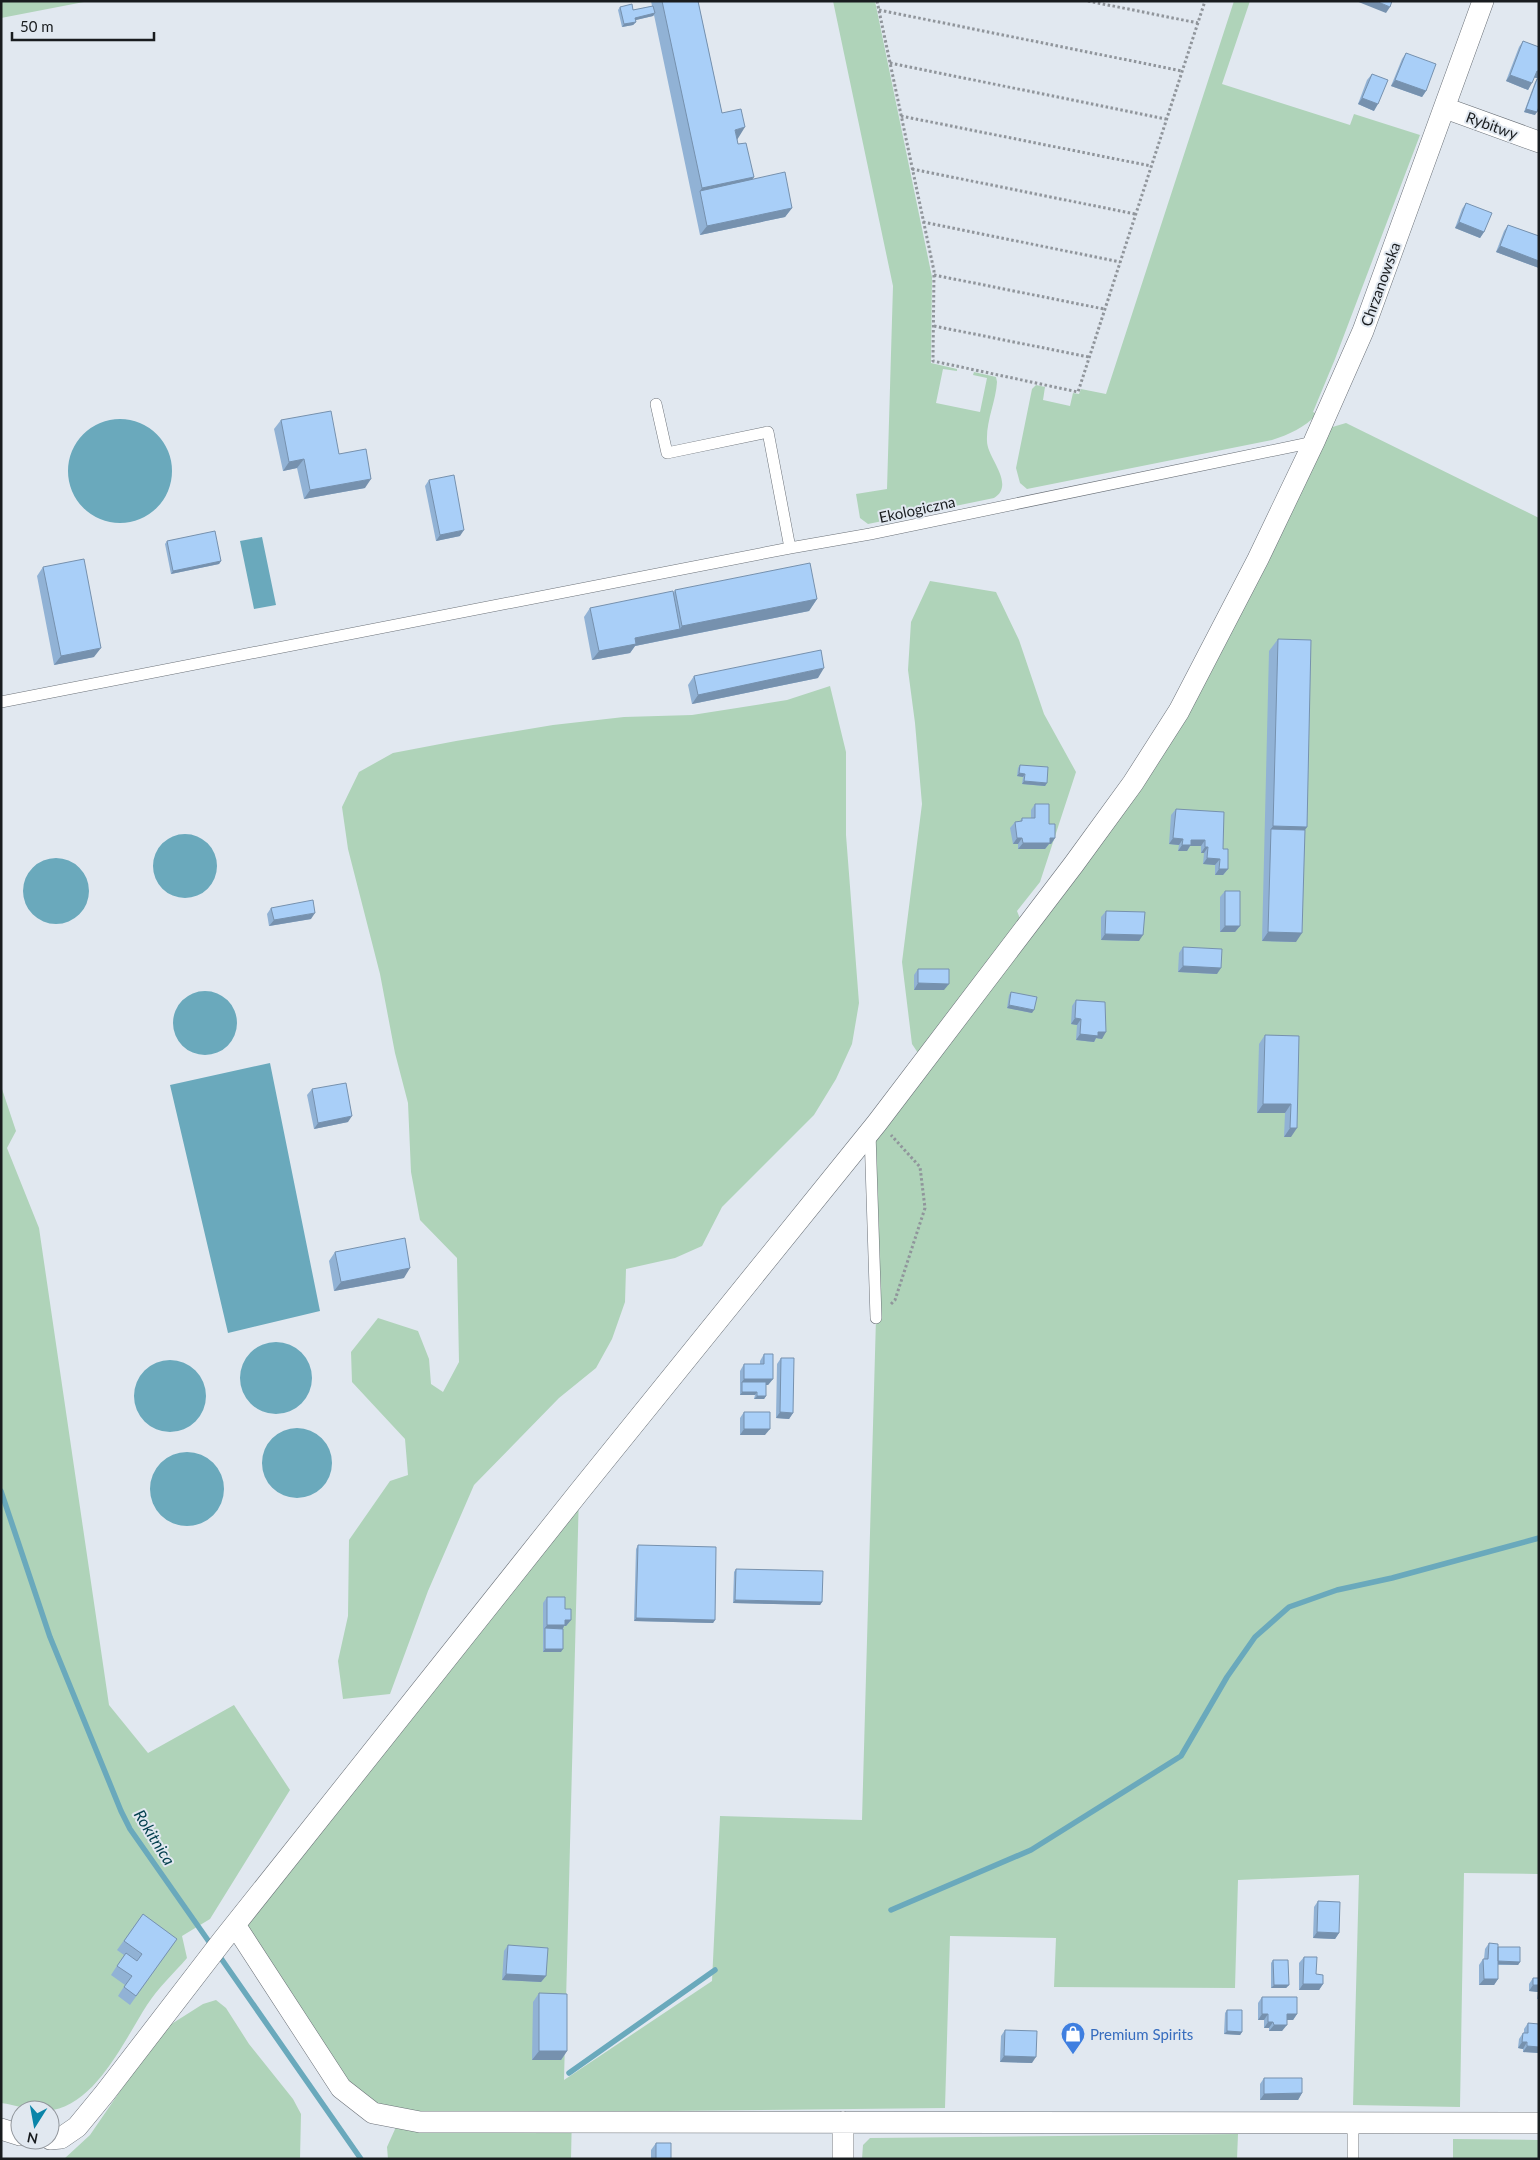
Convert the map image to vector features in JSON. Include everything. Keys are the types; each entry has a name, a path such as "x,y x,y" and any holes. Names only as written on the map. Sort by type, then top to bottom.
{"street":[{"name":"Chrzanowska","path":"60,2138 77,2126 579,1492 874,1128 1133,783 1179,711 1258,559 1314,442 1363,331 1483,1"},
{"name":"Rybitwy","path":"1445,108 1539,142"},
{"path":"229,1933 341,2088 373,2113 420,2122 1246,2121 1353,2124 1539,2123"},
{"path":"843,2159 844,2122"}],"lane":[{"path":"656,404 667,452 768,432 790,548"},
{"name":"Ekologiczna","path":"1,702 870,534 1314,442"},
{"path":"874,1128 876,1318"},
{"path":"1353,2124 1353,2159"}],"path":[{"path":"878,1 934,275 933,361 1078,392 1205,1"},
{"path":"1088,1 1198,24"},
{"path":"879,10 1182,71"},
{"path":"890,63 1166,119"},
{"path":"901,116 1151,166"},
{"path":"912,169 1136,214"},
{"path":"924,222 1120,262"},
{"path":"934,275 1104,309"},
{"path":"934,326 1089,357"},
{"path":"874,1128 900,1143 920,1167 925,1208 895,1300 876,1318"}],"green space":[{"path":"1,1 89,1 1,18"},
{"path":"833,1 875,1 932,277 931,363 957,369 957,371 943,369 936,403 980,412 987,378 973,375 974,372 996,377 997,382 988,426 987,441 988,448 1001,478 1002,486 1000,492 994,498 868,524 860,518 856,494 887,489 893,286"},
{"path":"1234,1 1250,1 1222,84 1350,125 1354,114 1420,135 1313,412 1317,414 1296,430 1272,440 1027,489 1020,483 1016,468 1032,389 1036,385 1045,387 1043,400 1070,406 1073,393 1079,394 1081,389 1106,394"},
{"path":"1346,423 1539,518 1539,1874 1464,1873 1460,2107 1353,2105 1359,1875 1238,1880 1235,1988 1054,1987 1056,1938 950,1936 945,2108 572,2112 571,2159 388,2159 387,2147 400,2118 341,2088 235,1925 579,1492 564,2080 712,1981 720,1816 862,1820 876,1318 870,1132 924,1062 912,1044 902,962 922,804 908,670 911,622 930,581 996,592 1019,640 1044,714 1076,772 1040,882 1017,911 1024,929 1133,783 1319,431"},
{"path":"830,686 846,752 846,835 859,1003 852,1044 836,1079 814,1115 722,1207 702,1246 675,1258 626,1269 625,1302 612,1339 596,1368 559,1398 474,1485 428,1591 390,1694 343,1699 338,1661 348,1616 349,1540 390,1481 408,1475 405,1439 352,1382 351,1352 378,1318 418,1331 429,1359 431,1384 443,1392 459,1362 457,1258 420,1220 411,1172 408,1103 395,1053 380,974 348,849 342,807 359,772 393,753 553,725 624,717 692,715 787,700"},
{"path":"1,1086 16,1131 7,1148 39,1228 109,1705 148,1753 234,1705 290,1790 210,1919 182,1936 187,1958 151,1999 119,2051 96,2082 83,2095 69,2105 60,2108 60,2100 10,2100 10,2104 1,2103"},
{"path":"216,2000 226,2008 249,2044 293,2099 301,2114 300,2159 64,2159 90,2135 162,2030 203,2004"},
{"path":"1238,2134 1237,2159 862,2159 863,2145 870,2138"},
{"path":"1453,2139 1539,2140 1539,2159 1453,2159"}],"water":[{"path":"120,419 140,423 157,434 168,451 172,471 168,491 157,508 140,519 120,523 100,519 83,508 72,491 68,471 72,451 83,434 100,423"},
{"path":"262,537 276,605 254,609 240,541"},
{"path":"179,834 191,834 208,843 215,854 217,866 215,878 208,889 191,898 179,898 167,893 158,884 153,872 153,860 158,848 167,839"},
{"path":"50,858 62,858 74,863 84,873 89,885 87,904 74,919 62,924 50,924 38,919 28,909 23,897 23,885 28,873 38,863"},
{"path":"205,991 223,997 231,1005 237,1023 231,1041 223,1049 205,1055 187,1049 179,1041 173,1023 179,1005 187,997"},
{"path":"270,1063 320,1311 228,1333 170,1085"},
{"path":"276,1342 296,1348 306,1358 312,1378 306,1398 296,1408 276,1414 256,1408 246,1398 240,1378 246,1358 256,1348"},
{"path":"170,1360 184,1363 196,1370 203,1382 206,1396 203,1410 196,1422 184,1429 170,1432 156,1429 144,1422 137,1410 134,1396 137,1382 144,1370 156,1363"},
{"path":"297,1428 310,1431 322,1438 329,1450 332,1463 329,1476 322,1488 310,1495 297,1498 284,1495 272,1488 265,1476 262,1463 265,1450 272,1438 284,1431"},
{"path":"187,1452 201,1455 213,1463 221,1475 224,1489 221,1503 213,1515 201,1523 187,1526 173,1523 161,1515 153,1503 150,1489 153,1475 161,1463 173,1455"}],"building":[{"path":"662,1 698,1 722,113 741,109 745,127 735,130 738,144 746,143 754,177 702,188"},
{"path":"1376,1 1392,1 1390,7"},
{"path":"632,4 633,10 653,6 655,13 635,18 636,22 624,24 620,7"},
{"path":"1523,41 1539,47 1539,71 1537,71 1532,83 1510,75"},
{"path":"1406,53 1436,64 1426,91 1395,80"},
{"path":"1372,74 1388,80 1378,104 1362,98"},
{"path":"1537,79 1539,79 1539,107 1537,112 1526,109"},
{"path":"785,172 792,208 707,226 700,191"},
{"path":"1466,203 1492,213 1484,232 1459,222"},
{"path":"1508,225 1539,236 1539,261 1500,246"},
{"path":"331,411 339,454 366,449 371,479 310,490 304,459 289,462 281,420"},
{"path":"454,475 464,530 440,535 429,480"},
{"path":"215,531 221,561 173,571 167,541"},
{"path":"84,559 101,648 61,656 43,567"},
{"path":"810,563 817,599 682,626 675,590"},
{"path":"673,591 680,629 635,638 636,644 599,651 590,608"},
{"path":"1278,639 1311,640 1307,827 1273,826"},
{"path":"821,650 824,668 698,695 694,676"},
{"path":"1020,765 1048,767 1047,783 1024,781 1025,774 1019,773"},
{"path":"1035,804 1049,804 1049,824 1055,824 1055,838 1050,838 1050,843 1023,843 1022,838 1017,838 1015,822 1022,821 1022,818 1035,818"},
{"path":"1176,809 1224,812 1223,849 1228,849 1228,869 1219,869 1220,859 1207,858 1208,847 1205,847 1205,840 1191,840 1191,845 1182,845 1183,839 1173,838"},
{"path":"1271,829 1305,830 1302,933 1268,932"},
{"path":"1225,891 1240,891 1240,926 1225,926"},
{"path":"313,900 315,913 274,920 271,908"},
{"path":"1106,911 1145,912 1143,935 1105,934"},
{"path":"1183,947 1222,949 1221,968 1183,966"},
{"path":"918,969 949,969 949,984 918,983"},
{"path":"1011,992 1037,997 1034,1010 1009,1005"},
{"path":"1076,1000 1105,1002 1106,1032 1098,1032 1098,1036 1080,1034 1081,1019 1075,1018"},
{"path":"1265,1035 1299,1036 1297,1128 1290,1128 1291,1104 1263,1104"},
{"path":"346,1083 352,1116 318,1123 312,1089"},
{"path":"405,1238 410,1268 341,1282 335,1252"},
{"path":"764,1354 773,1354 773,1379 744,1379 744,1364 764,1364"},
{"path":"781,1358 794,1358 793,1413 780,1412"},
{"path":"742,1382 766,1382 766,1396 757,1396 757,1392 742,1392"},
{"path":"744,1412 770,1412 770,1429 744,1429"},
{"path":"638,1545 716,1547 715,1620 636,1618"},
{"path":"736,1569 823,1571 822,1602 735,1600"},
{"path":"547,1597 565,1597 565,1609 571,1609 571,1620 565,1620 565,1625 547,1625"},
{"path":"545,1628 563,1629 563,1649 545,1649"},
{"path":"1318,1901 1340,1902 1339,1933 1317,1932"},
{"path":"143,1914 177,1939 136,1996 124,1987 132,1976 117,1966 126,1953 137,1961 142,1954 124,1941"},
{"path":"1489,1943 1498,1944 1498,1979 1484,1979 1483,1959 1488,1959"},
{"path":"508,1945 548,1948 546,1976 506,1974"},
{"path":"1498,1947 1520,1947 1520,1962 1498,1961"},
{"path":"1304,1957 1317,1957 1316,1974 1323,1975 1323,1984 1303,1984"},
{"path":"1273,1960 1288,1960 1289,1985 1274,1985"},
{"path":"1533,1978 1539,1978 1539,1985 1533,1985"},
{"path":"539,1993 567,1994 567,2051 539,2051"},
{"path":"1262,1997 1297,1997 1297,2014 1287,2014 1287,2025 1274,2025 1273,2022 1268,2022 1268,2014 1262,2014"},
{"path":"1227,2010 1242,2010 1242,2032 1227,2031"},
{"path":"1528,2023 1539,2024 1539,2047 1527,2046 1527,2042 1522,2042 1523,2033 1528,2033"},
{"path":"1005,2030 1037,2031 1036,2057 1004,2056"},
{"path":"1264,2078 1302,2078 1302,2093 1264,2094"},
{"path":"656,2143 671,2143 671,2159 656,2159"}],"waterway":[{"name":"Rokitnica","path":"1,1491 50,1637 121,1811 130,1829 212,1946"},
{"path":"891,1910 1031,1850 1181,1756 1227,1677 1255,1637 1289,1607 1337,1590 1392,1578 1539,1538"},
{"name":"Rokitnica","path":"218,1954 361,2159"},
{"path":"569,2073 715,1970"}],"place":[{"name":"Premium Spirits","path":"1073,2055"}]}
